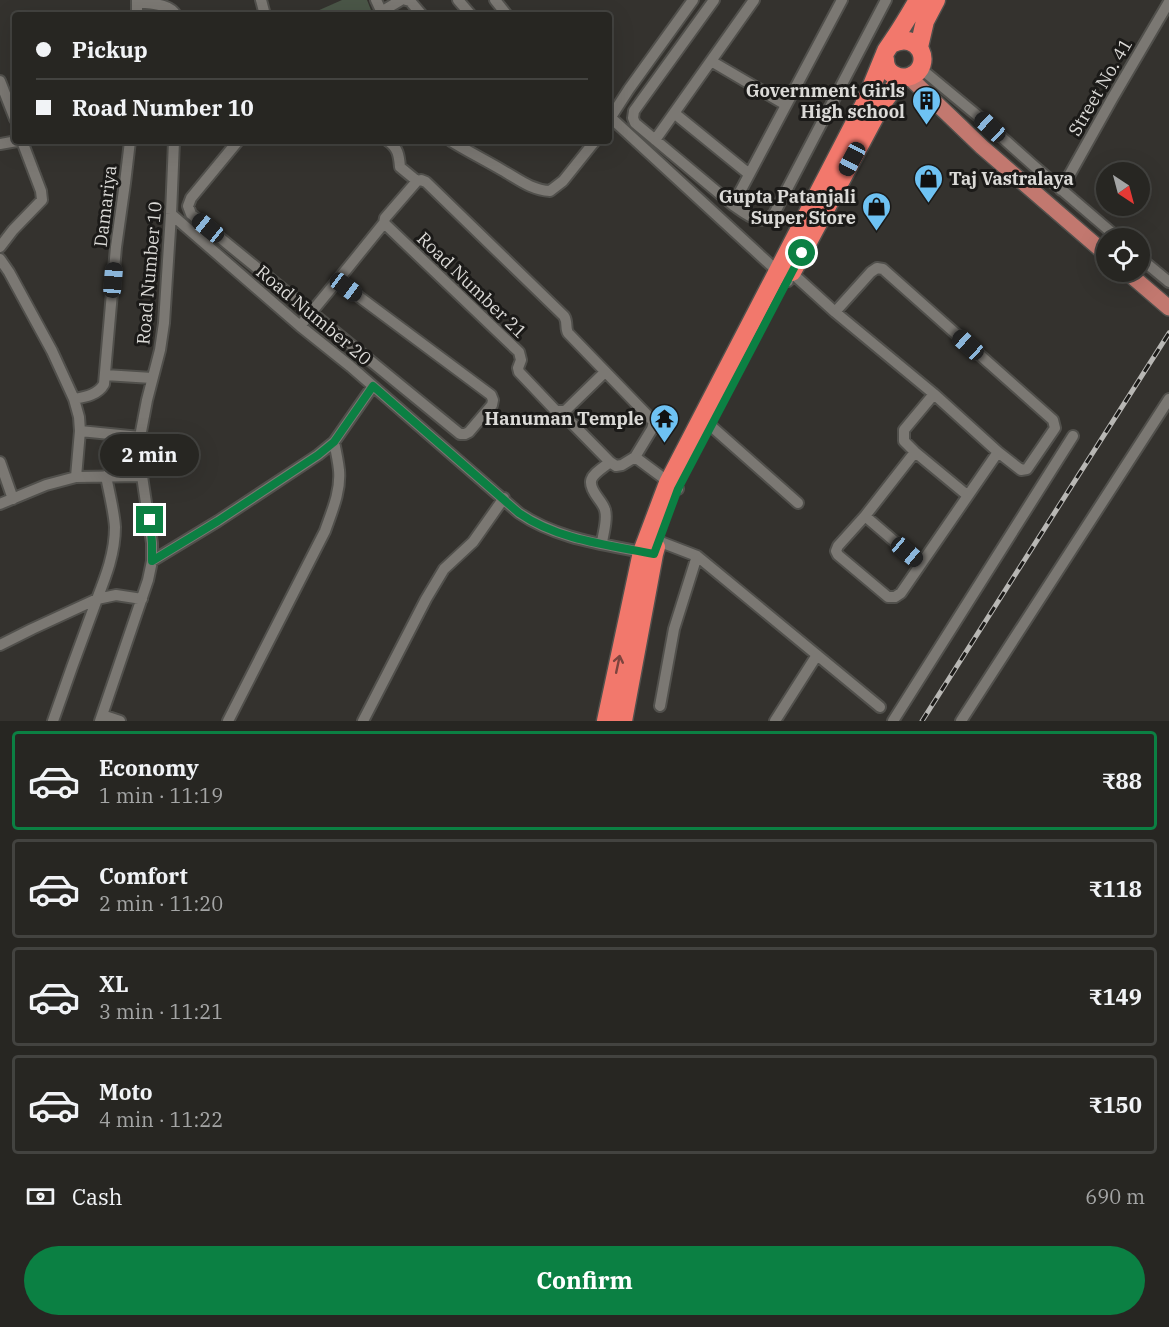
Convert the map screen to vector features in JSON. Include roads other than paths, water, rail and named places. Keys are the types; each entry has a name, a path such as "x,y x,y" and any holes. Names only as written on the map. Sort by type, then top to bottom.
{"highway":[{"path":"673,486 711,426 786,275 888,50 918,0"},
{"path":"919,47 925,21 936,0"},
{"path":"606,721 651,549 673,486 786,275 881,105 910,74 922,61 919,47 906,39 898,40 888,50 885,64 894,75 910,74"},
{"path":"623,721 651,549"}],"main road":[{"path":"910,74 927,95 982,147 1096,245"},
{"path":"1139,282 1169,308"}],"street":[{"path":"385,12 401,0"},
{"path":"406,0 410,1 419,12"},
{"path":"458,0 468,12"},
{"path":"495,0 505,12"},
{"path":"612,115 693,0"},
{"path":"714,0 634,111 634,123 733,205 749,216 760,220 770,219 774,214 886,0"},
{"path":"655,140 754,0"},
{"path":"733,205 842,0"},
{"path":"137,1 164,6 175,12"},
{"name":"Street No. 41","path":"1062,190 1169,2"},
{"path":"711,61 786,105"},
{"path":"910,74 970,108 1106,228"},
{"path":"0,81 12,111"},
{"path":"674,113 749,174"},
{"path":"612,120 786,275 835,312 934,394 1021,470 1027,470 1055,428 1053,420 883,269 877,268 871,272 835,312"},
{"path":"0,247 42,200 41,191 23,144"},
{"name":"Damariya","path":"105,375 116,247 130,144"},
{"name":"Road Number 10","path":"101,718 142,599 152,561 150,520 142,476 140,437 164,323 174,144"},
{"path":"236,144 191,198 188,206 191,214 460,434 470,432 492,405 491,395 346,287 342,281 342,275"},
{"path":"392,144 399,156 400,167 417,181 426,182 564,316 568,333 654,422 634,457 622,465 616,466 610,462 591,479 592,490 605,507 602,543"},
{"path":"455,144 525,185 550,191 563,181 593,144"},
{"path":"300,326 417,181"},
{"name":"Road Number 20","path":"171,214 519,513 549,530 584,540 697,556 880,707"},
{"name":"Road Number 21","path":"385,220 519,352 521,360 519,372 610,462"},
{"path":"0,260 9,272 52,351 74,399 80,431 76,477"},
{"path":"1150,266 1169,282"},
{"path":"561,412 565,411 605,372"},
{"path":"74,399 96,393 102,388 105,375 152,378"},
{"path":"152,561 318,455 334,442 373,386"},
{"path":"934,394 904,430 904,441 968,495"},
{"path":"961,721 1169,399"},
{"path":"711,426 798,503"},
{"path":"80,431 140,437"},
{"path":"893,721 1073,436"},
{"path":"228,721 325,531 334,508 339,487 339,471 334,442"},
{"path":"915,452 836,551 888,597 895,597 902,593 998,452"},
{"path":"634,457 673,486"},
{"path":"0,462 13,498"},
{"path":"53,721 106,577 113,551 115,525 106,476"},
{"path":"0,504 46,485 76,477 142,476"},
{"path":"363,721 444,568 473,542 504,498"},
{"path":"865,516 921,564"},
{"path":"660,706 674,629 697,556"},
{"path":"0,645 97,599 116,595 142,599"},
{"path":"775,721 817,655"},
{"path":"101,718 120,721"}],"railway":[{"path":"922,721 1169,333"}],"place":[{"name":"Government Girls High school","path":"926,126"},
{"name":"Taj Vastralaya","path":"928,204"},
{"name":"Gupta Patanjali Super Store","path":"877,232"},
{"name":"Hanuman Temple","path":"665,444"}]}
